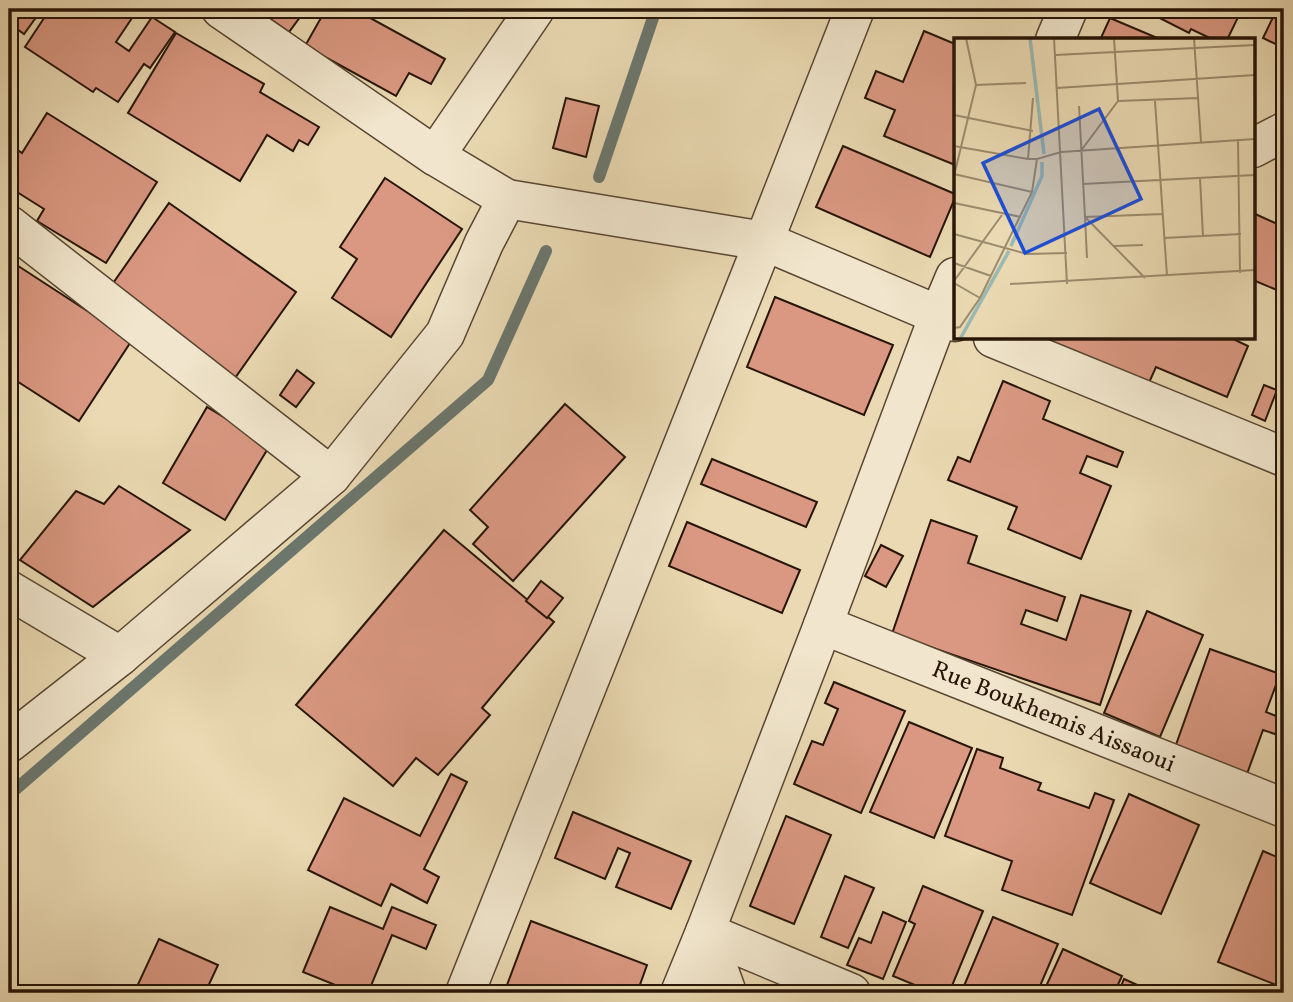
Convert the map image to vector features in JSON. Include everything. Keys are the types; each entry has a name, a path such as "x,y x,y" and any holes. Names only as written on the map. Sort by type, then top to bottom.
{"street":[{"path":"221,9 435,156 507,199 764,241 950,315"},
{"path":"435,156 535,9"},
{"path":"465,993 855,9"},
{"path":"1056,38 1068,9"},
{"path":"1254,147 1284,132"},
{"path":"9,743 120,656 331,476 445,334 484,243 507,199"},
{"path":"9,225 331,476"},
{"path":"680,993 823,625 950,315 954,285"},
{"path":"998,340 1284,457"},
{"path":"9,590 120,656"},
{"name":"Rue Boukhemis Aissaoui","path":"823,625 1284,808"},
{"path":"705,932 727,993"},
{"path":"705,932 851,993"}],"building":[{"path":"9,9 26,9 37,16 24,34 9,23"},
{"path":"50,9 132,9 136,12 116,42 129,51 152,17 175,32 150,68 144,64 118,102 96,88 93,92 25,47"},
{"path":"256,9 306,9 289,32"},
{"path":"326,9 354,9 445,59 431,84 409,73 396,96 305,46"},
{"path":"1142,9 1242,9 1228,38 1210,38 1191,29 1189,33"},
{"path":"1277,9 1284,9 1284,48 1263,38"},
{"path":"1110,18 1157,38 1101,38"},
{"path":"924,31 954,44 954,165 884,136 895,110 865,98 876,71 903,82"},
{"path":"176,33 264,84 260,92 319,127 308,145 299,140 293,151 267,135 240,181 128,113"},
{"path":"566,98 599,106 586,157 553,148"},
{"path":"47,113 157,182 106,263 37,221 44,209 9,187 9,144 22,153"},
{"path":"843,146 954,194 954,200 930,257 816,207"},
{"path":"385,178 462,229 391,337 332,298 357,259 340,247"},
{"path":"169,203 296,292 235,378 109,289"},
{"path":"1254,213 1284,227 1284,293 1254,280"},
{"path":"9,260 132,340 79,421 9,376"},
{"path":"775,297 893,345 864,415 747,367"},
{"path":"1052,340 1235,340 1248,346 1227,397 1156,367 1148,385 1050,344"},
{"path":"297,370 314,383 296,407 280,395"},
{"path":"1003,381 1050,401 1043,419 1123,452 1117,467 1087,456 1080,473 1111,486 1081,559 1008,529 1017,507 948,480 958,457 970,462"},
{"path":"1264,385 1277,390 1265,421 1252,415"},
{"path":"565,404 625,457 513,581 473,544 488,527 470,510"},
{"path":"207,407 270,445 225,520 163,483"},
{"path":"712,459 817,502 806,527 701,484"},
{"path":"119,486 190,530 93,607 20,560 76,491 104,504"},
{"path":"931,520 977,536 968,563 1065,597 1057,621 1026,610 1021,624 1066,640 1081,595 1131,611 1100,705 892,634"},
{"path":"687,522 800,570 782,613 669,566"},
{"path":"444,530 554,622 482,708 490,715 438,775 416,758 393,786 296,705"},
{"path":"881,545 903,556 886,587 865,576"},
{"path":"541,581 563,598 547,618 526,601"},
{"path":"1147,611 1203,635 1160,737 1104,713"},
{"path":"1210,649 1280,674 1266,712 1284,719 1284,737 1263,730 1244,782 1172,756"},
{"path":"834,682 905,711 861,813 794,784 812,741 823,745 838,709 825,703"},
{"path":"909,722 972,748 934,838 870,812"},
{"path":"977,749 1003,758 1000,768 1041,783 1038,790 1089,808 1095,793 1114,800 1072,915 1002,890 1012,861 945,836"},
{"path":"451,774 467,782 424,869 439,877 427,903 391,884 381,906 308,870 344,798 420,836"},
{"path":"1129,794 1199,825 1161,914 1090,883"},
{"path":"573,812 691,861 671,909 616,887 630,853 618,848 605,879 555,858"},
{"path":"786,816 831,835 794,924 750,906"},
{"path":"1263,851 1284,860 1284,988 1218,962"},
{"path":"845,876 874,888 848,948 821,937"},
{"path":"923,886 983,911 949,993 934,993 893,976 915,924 909,921"},
{"path":"330,907 383,929 392,907 436,925 426,949 392,935 368,993 355,993 303,972"},
{"path":"883,912 906,922 883,979 847,965 859,938 871,943"},
{"path":"993,917 1058,944 1037,993 961,993"},
{"path":"531,921 647,965 637,993 565,993 550,988 548,993 504,993"},
{"path":"159,939 218,965 205,993 134,993"},
{"path":"1063,949 1122,976 1114,993 1043,993"},
{"path":"1124,979 1155,993 1118,993"}],"waterway":[{"path":"599,177 656,9"},
{"path":"9,795 488,380 546,251"}]}
